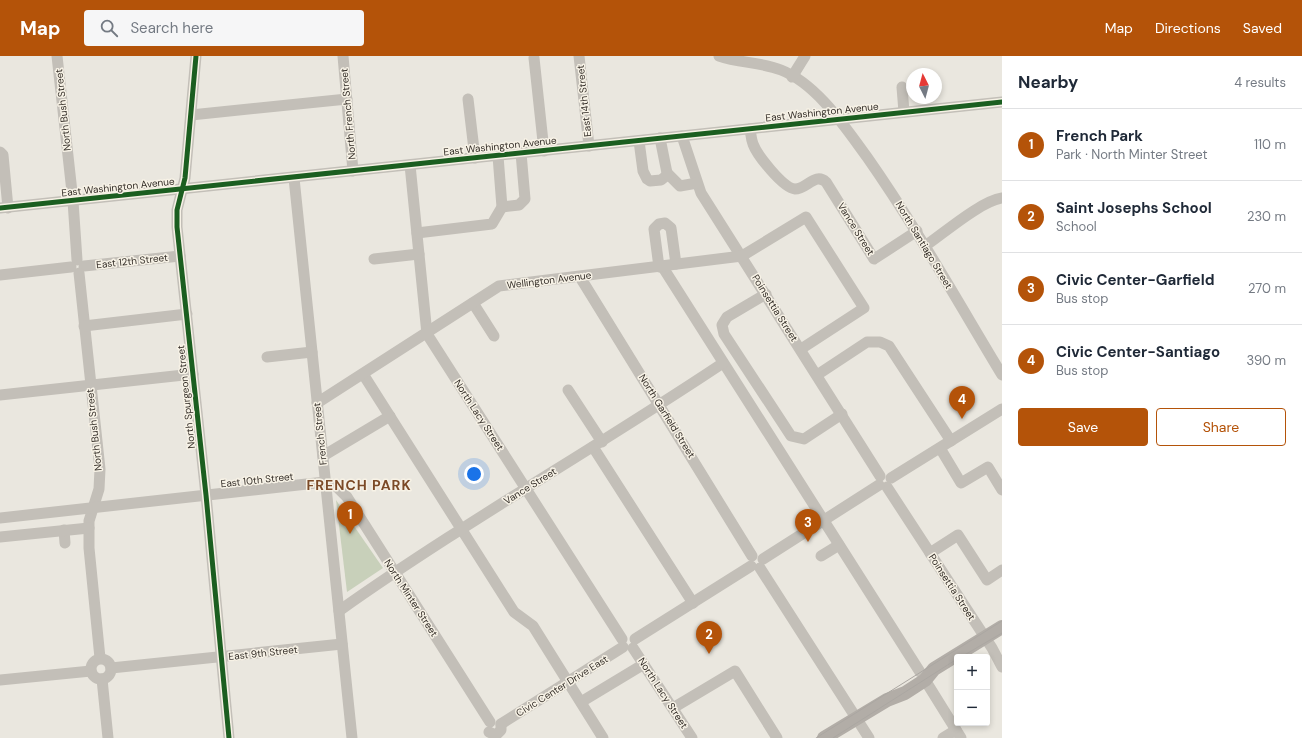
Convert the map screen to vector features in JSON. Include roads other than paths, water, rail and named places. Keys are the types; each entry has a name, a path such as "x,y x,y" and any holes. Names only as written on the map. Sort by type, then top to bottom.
{"main road":[{"path":"824,738 887,700 902,684 922,676 1002,627"}],"street":[{"name":"North Bush Street","path":"57,56 73,201 90,385 100,469 99,489 89,521 89,548 100,658"},
{"name":"North Spurgeon Street","path":"196,56 186,178 177,210 180,256 206,495 229,738"},
{"name":"North French Street","path":"343,56 353,171"},
{"name":"East 14th Street","path":"579,56 589,146"},
{"name":"North Santiago Street","path":"719,56 781,70 802,82 840,119 901,206 1002,375"},
{"path":"792,76 805,56"},
{"path":"534,58 544,151"},
{"path":"902,87 904,112"},
{"path":"468,99 475,158"},
{"path":"192,115 347,100"},
{"name":"East Washington Avenue","path":"4,208 1002,102"},
{"name":"Vance Street","path":"750,129 753,145 785,186 795,189 801,188 818,178 822,179 874,259 917,232"},
{"name":"Poinsettia Street","path":"682,136 697,183 714,215 742,256 1002,667"},
{"path":"660,138 667,173 680,186 697,183"},
{"path":"639,141 643,171 647,179 661,180 667,173"},
{"path":"0,152 3,155 4,208"},
{"path":"502,206 519,205 525,199 521,153"},
{"path":"417,233 492,224 502,206 498,156"},
{"name":"North Lacy Street","path":"410,165 427,334 526,489 692,738"},
{"name":"French Street","path":"294,178 352,738"},
{"path":"925,246 976,210 996,199 1002,198"},
{"path":"742,256 806,217 860,301 864,308 801,349"},
{"path":"676,264 671,228 665,223 659,224 654,229 660,266 959,734 943,738"},
{"path":"374,259 419,254"},
{"name":"East 12th Street","path":"0,275 180,256"},
{"name":"Wellington Avenue","path":"317,403 427,334 499,286 742,256"},
{"name":"North Garfield Street","path":"580,277 757,562 869,738"},
{"path":"766,294 727,317 722,325 724,334 791,436 804,439 842,414"},
{"path":"474,303 494,336"},
{"path":"84,326 186,314"},
{"path":"817,375 867,342 880,342 888,346 951,441"},
{"path":"267,357 312,352"},
{"name":"Vance Street","path":"339,610 394,572 598,445 722,363"},
{"path":"0,395 193,374"},
{"path":"364,374 514,612 533,626 604,738"},
{"path":"568,390 598,445 693,603"},
{"name":"Civic Center Drive East","path":"479,738 495,730 628,643 1002,409"},
{"path":"323,456 390,416"},
{"path":"940,448 961,483 988,467 1002,490"},
{"name":"East 10th Street","path":"0,518 326,482"},
{"name":"North Minter Street","path":"326,482 338,487 347,497 495,730"},
{"path":"0,537 89,528"},
{"path":"64,530 65,543"},
{"path":"930,554 958,535 987,580 1002,570"},
{"path":"821,556 839,545"},
{"name":"East 9th Street","path":"111,668 342,644"},
{"path":"100,658 109,662 111,668 108,676 102,679 94,676 91,671 92,664 100,658"},
{"path":"581,702 644,664"},
{"path":"0,680 91,671"},
{"path":"673,708 735,671 777,738"},
{"path":"102,679 108,738"}],"tram line":[{"path":"816,738 1002,621"},
{"path":"966,654 1002,633"},
{"path":"833,738 954,661"}],"place":[{"name":"Civic Center-Santiago","path":"962,419"},
{"name":"French Park","path":"350,534"},
{"name":"Civic Center-Garfield","path":"808,542"},
{"name":"Saint Josephs School","path":"709,654"}],"district":[{"name":"FRENCH PARK","path":"359,485"}]}
